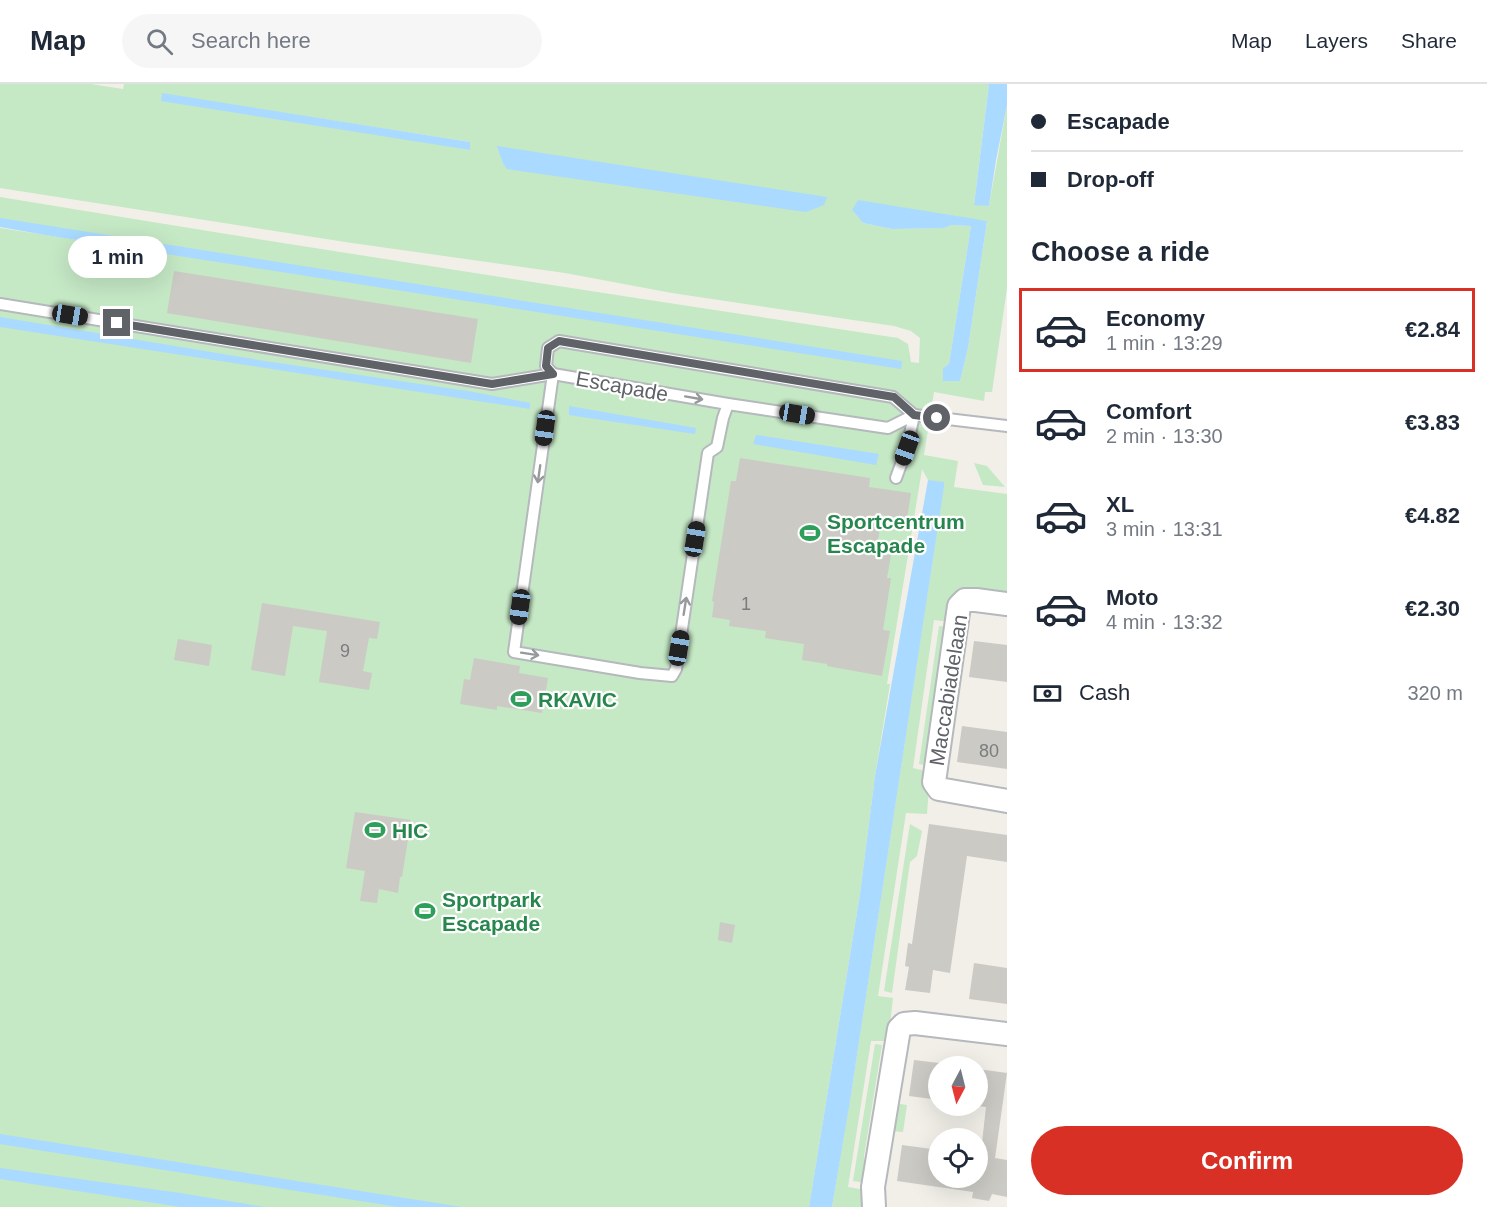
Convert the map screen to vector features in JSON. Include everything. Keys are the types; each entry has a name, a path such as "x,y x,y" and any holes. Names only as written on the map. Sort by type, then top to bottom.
{"street":[{"name":"Maccabiadelaan","path":"1007,603 965,600 959,606 934,782 939,789 1007,801"},
{"path":"873,1207 873,1187 899,1029 904,1024 915,1023 1007,1034"}],"lane":[{"path":"0,304 492,384 553,374 514,652 666,677 672,676 676,669 708,453 717,447 728,404"},
{"name":"Escapade","path":"559,341 894,397 914,415 888,428 553,374 546,366 548,348 559,341"},
{"path":"896,478 907,448 914,415 1007,426"}],"green space":[{"name":"Sportpark Escapade","path":"0,84 91,84 123,89 124,84 989,84 974,204 989,206 1007,105 1007,288 992,392 985,392 984,401 934,392 924,455 958,461 954,487 1007,494 1007,600 955,593 950,622 934,620 913,768 930,772 927,814 906,813 878,996 893,998 888,1041 871,1041 848,1187 866,1190 863,1207 832,1207 944,485 928,480 922,469 887,684 890,684 875,776 860,894 809,1207 0,1207 0,228 852,358 891,360 0,219 0,197 898,338 908,344 911,362 919,363 920,338 911,331 894,326 672,293 565,273 352,243 0,188","holes":["162,94 470,142 470,150","498,147 534,172 508,169 503,164","852,210 987,221 968,348 960,381 943,368 949,364 971,226 892,229 863,223"]},
{"path":"974,463 987,466 1005,487 983,485"},
{"path":"939,626 950,627 931,766 919,764"},
{"path":"910,824 922,831 917,856 910,862 892,993 884,991"},
{"path":"875,1044 882,1045 864,1156 867,1183 853,1181"},
{"path":"893,1103 907,1105 903,1132 890,1131"}],"water":[{"path":"989,84 1007,84 1007,105 989,206 974,205"},
{"path":"162,93 470,142 470,150 161,101"},
{"path":"497,146 827,197 824,205 806,212 507,169"},
{"path":"858,200 987,221 968,348 960,381 943,381 943,368 949,364 971,226 892,229 863,223 852,210"},
{"path":"0,218 902,361 901,369 45,235 0,227"},
{"path":"0,317 265,361 474,392 530,403 530,409 0,327"},
{"path":"569,406 696,428 695,434 569,415"},
{"path":"756,435 879,454 876,465 753,444"},
{"path":"928,480 944,482 944,487 850,1101 832,1207 809,1207 860,894 875,776"},
{"path":"0,1134 462,1207 398,1207 0,1144"},
{"path":"0,1168 265,1207 181,1207 0,1179"}],"building":[{"path":"174,271 478,319 471,363 167,313"},
{"path":"740,458 870,478 869,487 911,493 907,519 882,515 876,553 891,555 887,578 891,578 883,630 890,631 882,676 802,660 804,644 765,638 766,631 729,626 730,620 712,617 714,602 712,601 731,481 736,481"},
{"path":"262,603 380,622 377,639 369,638 363,671 372,673 369,690 319,682 327,631 293,626 285,676 251,670"},
{"path":"178,639 212,645 209,666 174,660"},
{"path":"974,641 1007,645 1007,682 969,677"},
{"path":"474,658 520,666 519,673 548,678 542,713 497,706 497,710 460,704 464,679 470,680"},
{"path":"962,726 1007,732 1007,769 957,762"},
{"path":"355,812 411,820 398,893 379,889 377,903 360,901 365,871 346,868"},
{"path":"929,824 1007,835 1007,862 967,856 950,973 933,970 930,993 905,990 909,967 905,966 908,943 912,944"},
{"path":"720,922 735,925 732,943 718,940"},
{"path":"974,963 1007,968 1007,1004 969,999"},
{"path":"914,1060 928,1062 928,1099 909,1096"},
{"path":"988,1070 1007,1073 995,1158 1007,1160 1007,1197 992,1194 989,1201 972,1198 973,1192 945,1188 988,1188 988,1128 984,1128 985,1116 988,1116"},
{"path":"902,1145 928,1149 928,1185 897,1181"}],"place":[{"name":"Sportcentrum Escapade","path":"810,533"},
{"name":"RKAVIC","path":"521,699"},
{"name":"HIC","path":"375,830"},
{"name":"Sportpark Escapade","path":"425,911"}],"route":[{"path":"117,323 492,384 553,374 546,366 548,348 559,341 894,397 914,415 937,418"}]}
